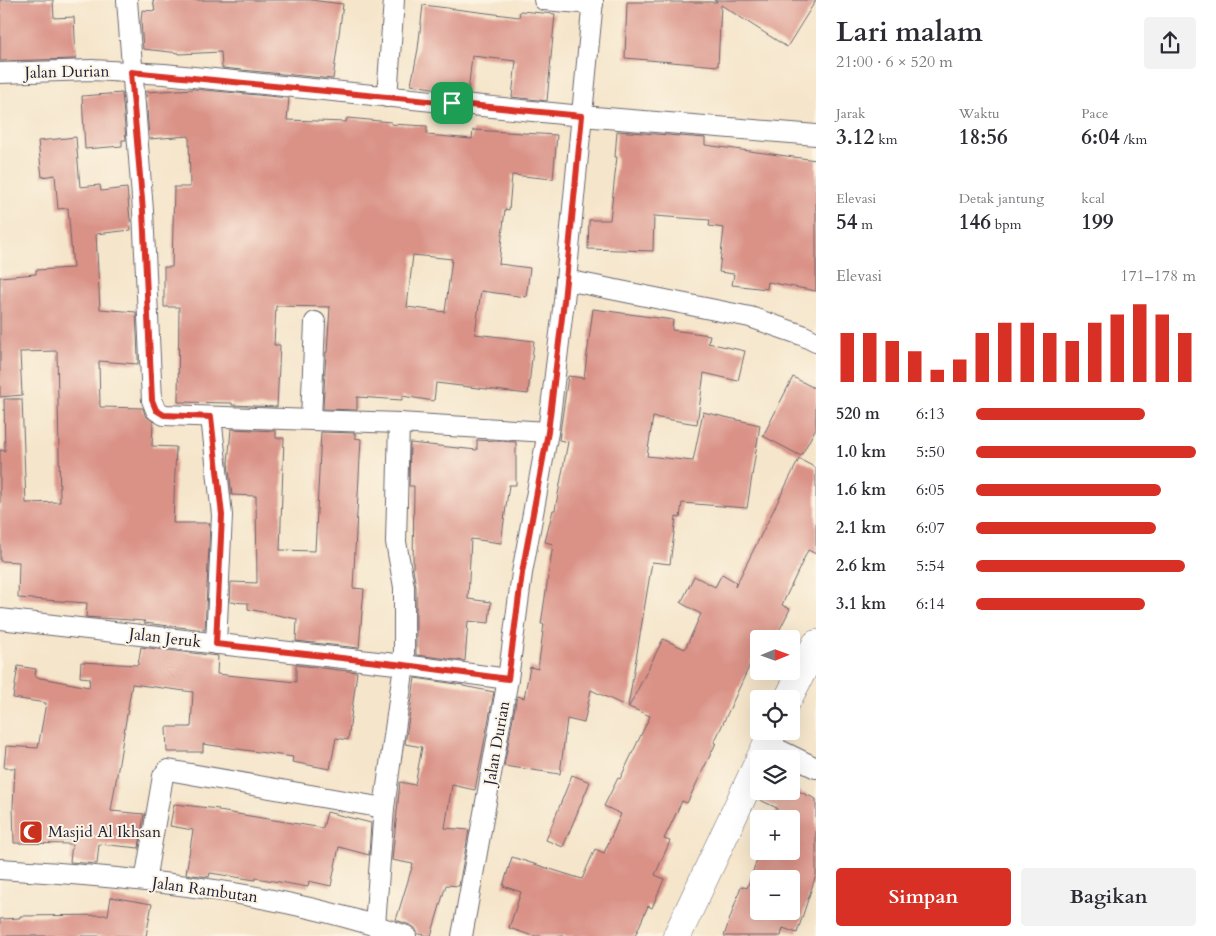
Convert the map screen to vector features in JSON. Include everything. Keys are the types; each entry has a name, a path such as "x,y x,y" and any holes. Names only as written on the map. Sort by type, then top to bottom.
{"highway":[{"path":"793,690 816,644"},
{"path":"677,936 765,749"}],"street":[{"path":"127,0 143,211 152,400 156,410 164,415 311,419 548,432"},
{"path":"387,97 394,0"},
{"path":"544,0 593,2"},
{"name":"Jalan Durian","path":"462,936 508,679 522,573 548,432 566,280 593,2"},
{"name":"Jalan Durian","path":"0,73 92,70 131,72 582,116"},
{"path":"582,116 816,135"},
{"path":"566,280 750,317 802,335 816,342"},
{"path":"311,419 315,322"},
{"path":"211,417 222,515 216,644"},
{"path":"375,925 384,808 404,665 404,587 396,536 399,423"},
{"name":"Jalan Jeruk","path":"0,619 404,665 508,679"},
{"path":"765,749 816,768"},
{"path":"145,882 163,776 168,770 384,808"},
{"name":"Jalan Rambutan","path":"0,869 62,873 145,882 261,898 375,925 406,936"}],"building":[{"path":"0,0 53,0 54,18 74,17 76,59 0,61"},
{"path":"153,0 311,0 343,4 333,79 222,68 221,52 179,54 143,49 142,10 155,11"},
{"path":"714,0 816,0 787,47 721,5 718,66 625,58 627,2 717,2"},
{"path":"423,5 519,17 520,11 555,14 547,101 512,97 516,61 472,56 468,93 411,85 418,49"},
{"path":"194,89 289,98 287,120 346,122 347,118 391,122 391,124 427,126 427,135 472,139 473,130 557,135 553,179 512,175 509,210 505,209 499,264 530,268 526,297 481,291 475,334 534,341 528,394 436,383 434,401 402,396 402,400 357,397 357,410 323,409 330,307 276,306 274,345 280,345 277,407 232,405 232,403 178,402 179,307 164,307 164,267 172,267 174,187 190,187 189,136 149,139 146,92","holes":["413,255 452,259 445,312 407,307"]},
{"path":"122,93 126,140 122,140 122,146 85,149 82,96"},
{"path":"617,131 705,138 705,145 816,160 816,291 768,282 767,289 732,285 734,274 719,272 724,228 709,226 710,220 654,216 653,251 588,249 589,220 610,220 617,157 615,157"},
{"path":"76,137 80,187 100,185 101,191 127,188 131,230 96,234 100,309 136,312 138,357 138,364 99,361 100,407 143,408 145,415 153,422 152,446 176,447 173,523 210,523 205,630 144,623 145,621 86,617 87,603 18,598 19,562 0,561 0,450 5,451 4,399 22,399 26,503 60,502 57,351 20,352 22,395 0,397 0,277 36,274 36,270 73,268 68,208 58,209 55,175 42,177 38,141"},
{"path":"593,309 673,320 672,330 710,335 708,343 745,351 738,381 704,373 697,424 653,417 647,456 693,461 703,412 760,425 747,508 682,503 680,518 676,517 670,564 652,562 628,707 591,690 584,723 567,719 560,774 504,766 517,696 524,698 530,667 538,669 544,624 541,624 553,544 545,542 553,510 555,510 568,442 559,440 568,376 584,378"},
{"path":"793,377 816,389 816,428 801,456 763,436"},
{"path":"231,429 276,431 276,438 284,438 280,550 315,551 321,432 355,433 355,438 361,439 353,588 364,589 359,648 296,641 297,619 248,609 248,603 230,602 231,582 257,583 256,496 232,495 228,463"},
{"path":"477,440 516,442 516,485 509,485 501,543 471,539 468,599 491,602 489,623 468,621 465,661 416,655 416,587 413,569 414,486 409,486 410,443 477,450"},
{"path":"799,459 816,468 816,554 808,550 782,605 790,609 780,630 750,630 750,665 714,743 716,743 687,803 682,801 664,839 670,841 655,875 664,879 652,908 648,906 635,936 533,936 509,928 521,892 503,886 512,857 582,879 595,849 604,853 621,814 604,806 618,778 620,779 650,716 629,707 663,639 685,649 701,614 681,603 694,576 715,587 722,574 736,582 735,587"},
{"path":"141,647 218,656 217,674 296,682 296,665 357,672 348,740 336,738 330,769 292,762 293,757 203,744 203,752 167,752 166,727 191,727 193,692 132,684 111,811 144,814 139,848 99,844 97,864 70,862 72,844 14,843 15,768 4,768 6,746 38,748 46,703 13,698 18,666 36,669 35,677 89,687 90,678 80,677 81,662 138,665"},
{"path":"415,678 494,692 475,790 452,785 445,828 469,830 459,886 446,885 431,936 418,934 415,928 396,920 413,864 392,860 400,782 415,785 422,747 405,744"},
{"path":"572,775 590,782 563,847 546,840"},
{"path":"800,792 816,799 816,875 797,933 783,928 781,936 724,936 741,886 747,888 750,879 750,920 800,920 800,870 753,870 757,860 800,860 800,810 776,810 777,808 760,800 800,800"},
{"path":"174,804 219,809 219,811 323,828 327,812 371,823 369,855 339,847 331,886 309,881 308,887 256,878 255,880 210,873 209,877 186,874 193,830 170,826"},
{"path":"111,897 152,904 146,936 0,936 0,919 20,918 20,916 108,915"}],"place":[{"name":"Masjid Al Ikhsan","path":"31,832"}],"route":[{"path":"131,72 452,103 582,116 564,301 548,432 522,573 508,679 404,665 216,644 222,515 211,417 164,415 156,410 152,400 143,211 131,72"}]}
